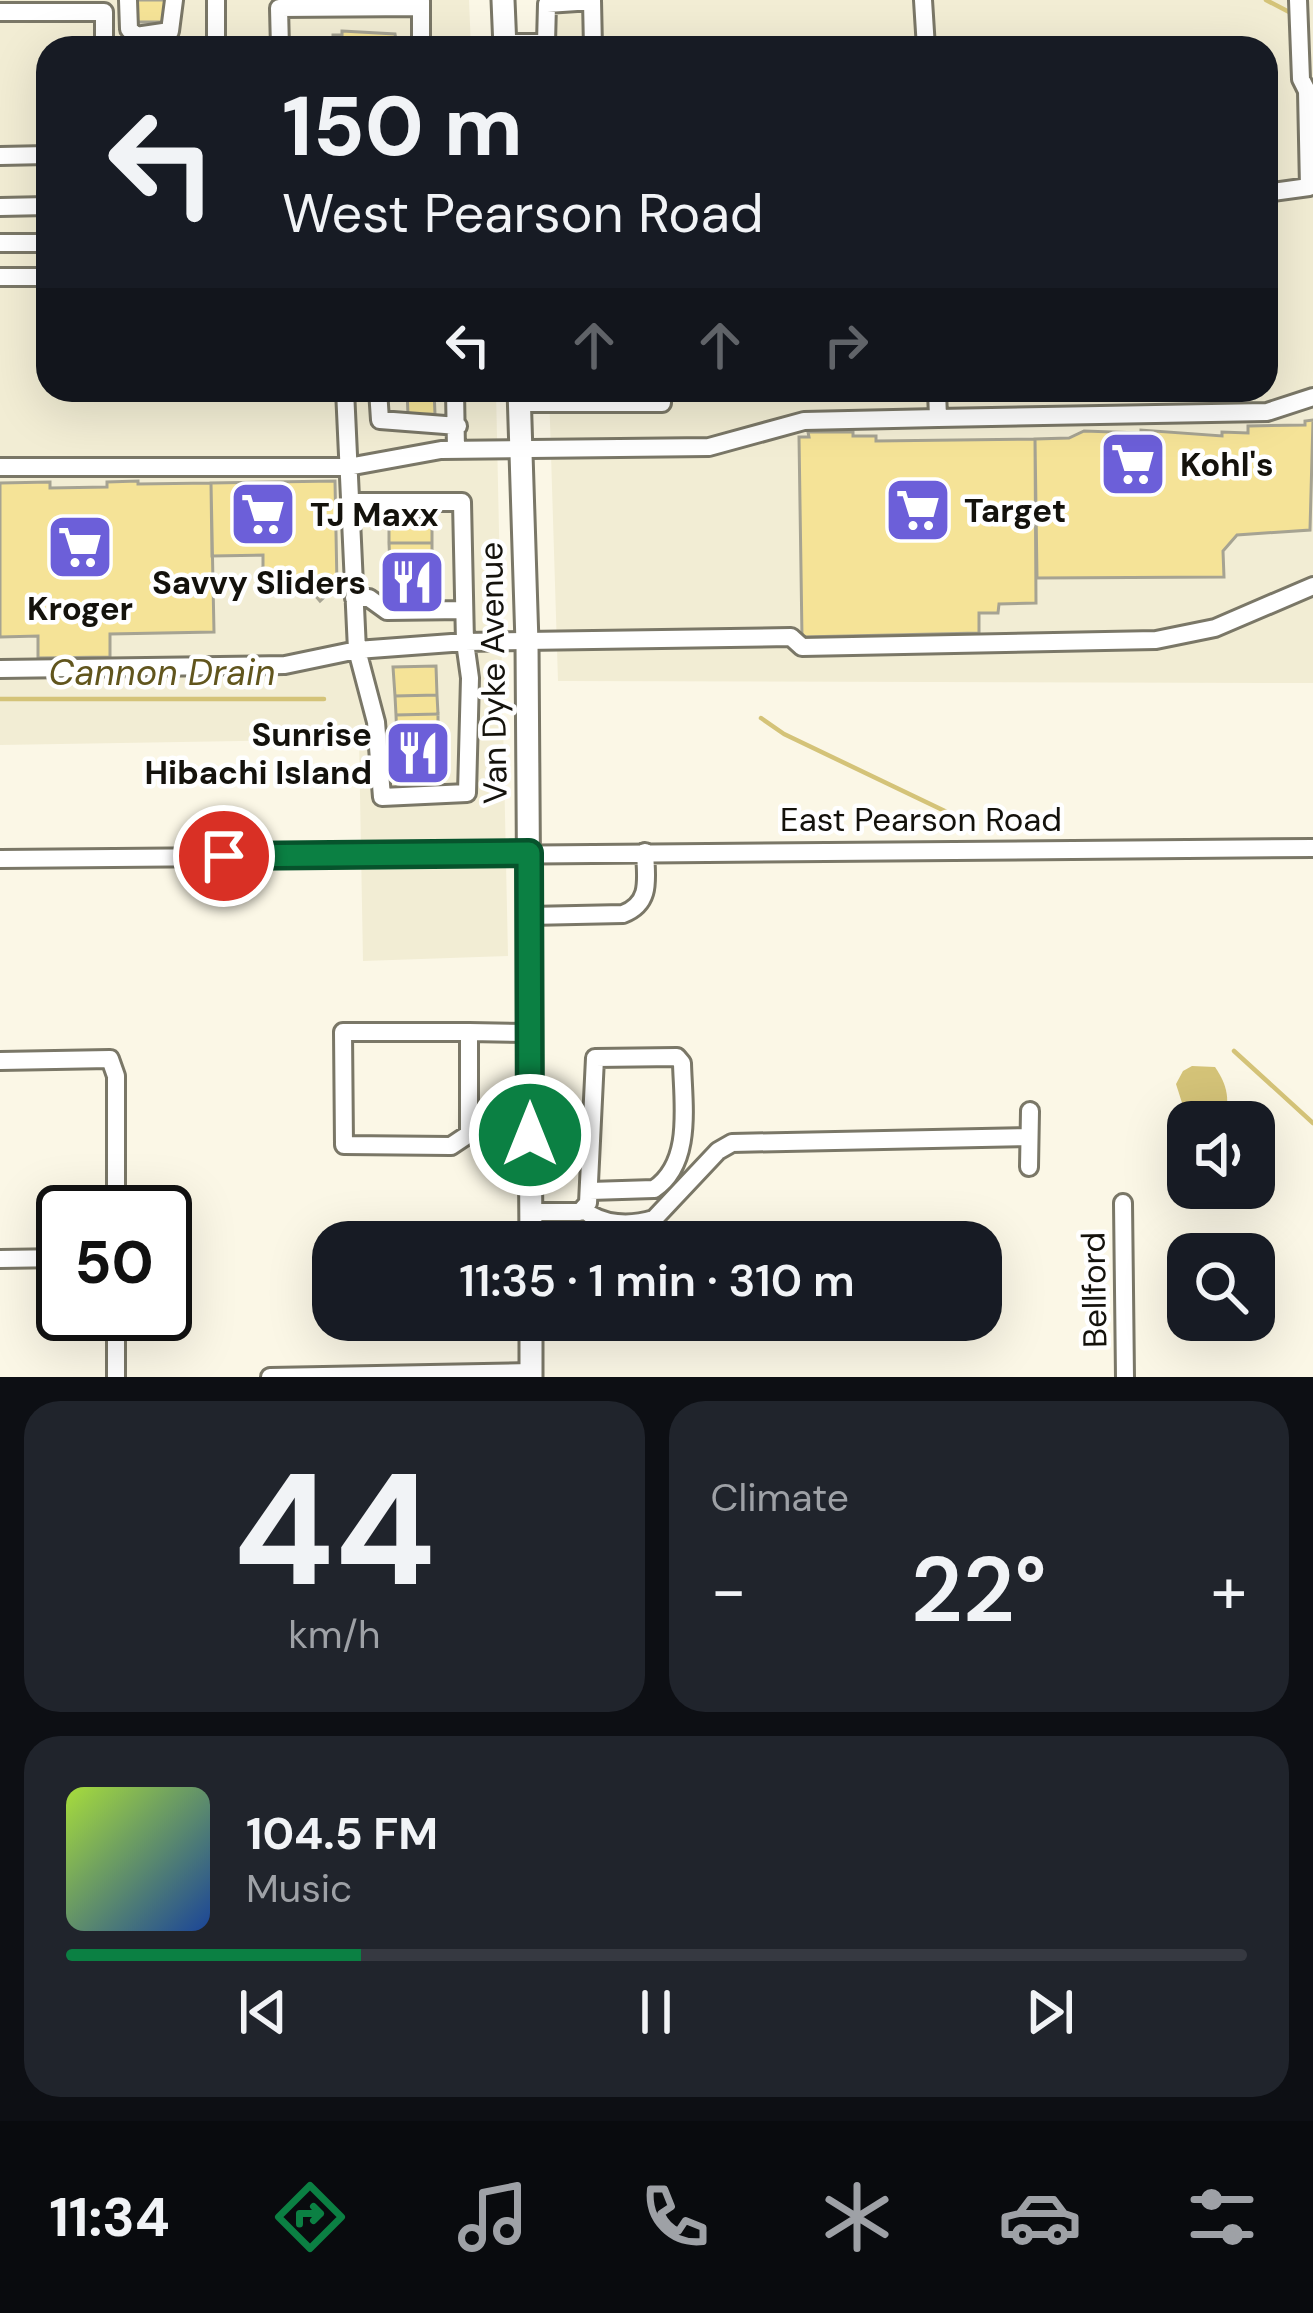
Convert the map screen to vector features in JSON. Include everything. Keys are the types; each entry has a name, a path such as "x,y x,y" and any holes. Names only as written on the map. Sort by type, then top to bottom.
{"main road":[{"path":"503,0 505,36"},
{"name":"Van Dyke Avenue","path":"519,402 527,643 530,1221"},
{"path":"531,1341 531,1375"}],"street":[{"path":"128,0 129,29 136,36 170,31 174,0"},
{"path":"216,0 216,36"},
{"path":"923,0 925,36"},
{"path":"1278,192 1309,187 1307,91 1301,79 1298,0"},
{"path":"546,36 547,4 592,1 593,36"},
{"path":"280,36 279,8 421,4 421,36"},
{"path":"0,12 104,12 104,36"},
{"path":"0,156 36,155"},
{"path":"0,207 36,206"},
{"path":"0,243 36,243"},
{"path":"0,277 36,277"},
{"path":"0,467 348,467 456,450 709,447 804,421 1267,412 1313,398"},
{"path":"345,402 354,598 357,650 376,722 382,797 466,793 470,678 462,502 350,502"},
{"path":"379,402 380,420 458,426"},
{"path":"456,402 456,450"},
{"path":"937,402 938,418"},
{"path":"0,669 285,664 357,650 465,641 791,637 802,647 1156,640 1215,628 1313,586"},
{"path":"354,598 369,598 387,611 464,610"},
{"name":"East Pearson Road","path":"0,859 1313,848"},
{"path":"529,916 634,910 644,895 645,852"},
{"path":"530,1033 343,1032 344,1145 451,1147 469,1134 530,1135"},
{"path":"469,1033 469,1134"},
{"path":"583,1209 590,1191 592,1061 677,1057 682,1064 682,1133 673,1170 653,1189 590,1191"},
{"path":"0,1061 110,1059 116,1076 116,1185"},
{"path":"1030,1111 1030,1167"},
{"path":"530,1212 583,1209 605,1222 654,1219 718,1151 732,1143 1029,1136"},
{"name":"Bellford","path":"1123,1203 1125,1377"},
{"path":"0,1258 36,1258"},
{"path":"116,1341 116,1377"},
{"path":"270,1377 531,1375"}],"shaded area":[{"path":"0,0 469,0 470,36 36,36 36,402 496,402 508,956 363,961 359,739 0,745"},
{"path":"537,0 1313,0 1313,683 558,681 549,402 1278,402 1278,36 538,36"},
{"path":"1192,1066 1215,1067 1227,1101 1181,1101 1176,1084"}],"building":[{"path":"133,0 167,0 167,22 133,22"},
{"path":"342,31 395,36 333,36"},
{"path":"407,402 434,402 435,414 408,415"},
{"path":"1313,420 1310,530 1237,535 1223,551 1224,577 1037,578 1035,439 1069,438 1084,431 1141,430 1222,436 1222,432 1248,433 1248,426 1305,425"},
{"name":"Target","path":"808,432 853,432 853,436 876,436 876,441 1035,439 1036,603 999,604 998,613 979,613 979,633 802,637 799,437 809,437"},
{"path":"138,481 211,483 214,632 110,634 110,657 38,658 38,636 0,637 0,483 50,482 50,488"},
{"path":"335,481 337,585 320,601 308,587 263,587 263,555 212,556 211,483"},
{"path":"432,518 432,543 389,543 389,520"},
{"path":"389,543 432,543 432,564 390,566"},
{"name":"Savvy Sliders","path":"432,564 433,598 392,600 390,566"},
{"path":"436,666 437,695 395,696 393,667"},
{"path":"437,695 438,714 396,715 395,696"},
{"path":"438,714 438,737 397,739 396,715"},
{"name":"Sunrise Hibachi Island","path":"438,737 439,767 399,769 397,739"}],"waterway":[{"path":"1266,0 1293,14"},
{"name":"Cannon Drain","path":"0,699 324,699"},
{"name":"Cannon Drain","path":"761,718 784,734 951,814"},
{"name":"Cannon Drain","path":"1234,1051 1313,1123"}],"place":[{"name":"Kohl's","path":"1133,464"},
{"name":"Target","path":"918,510"},
{"name":"TJ Maxx","path":"263,514"},
{"name":"Kroger","path":"80,547"},
{"name":"Savvy Sliders","path":"412,582"},
{"name":"Sunrise Hibachi Island","path":"418,753"}],"route":[{"path":"224,856 529,853 530,1135"}]}
